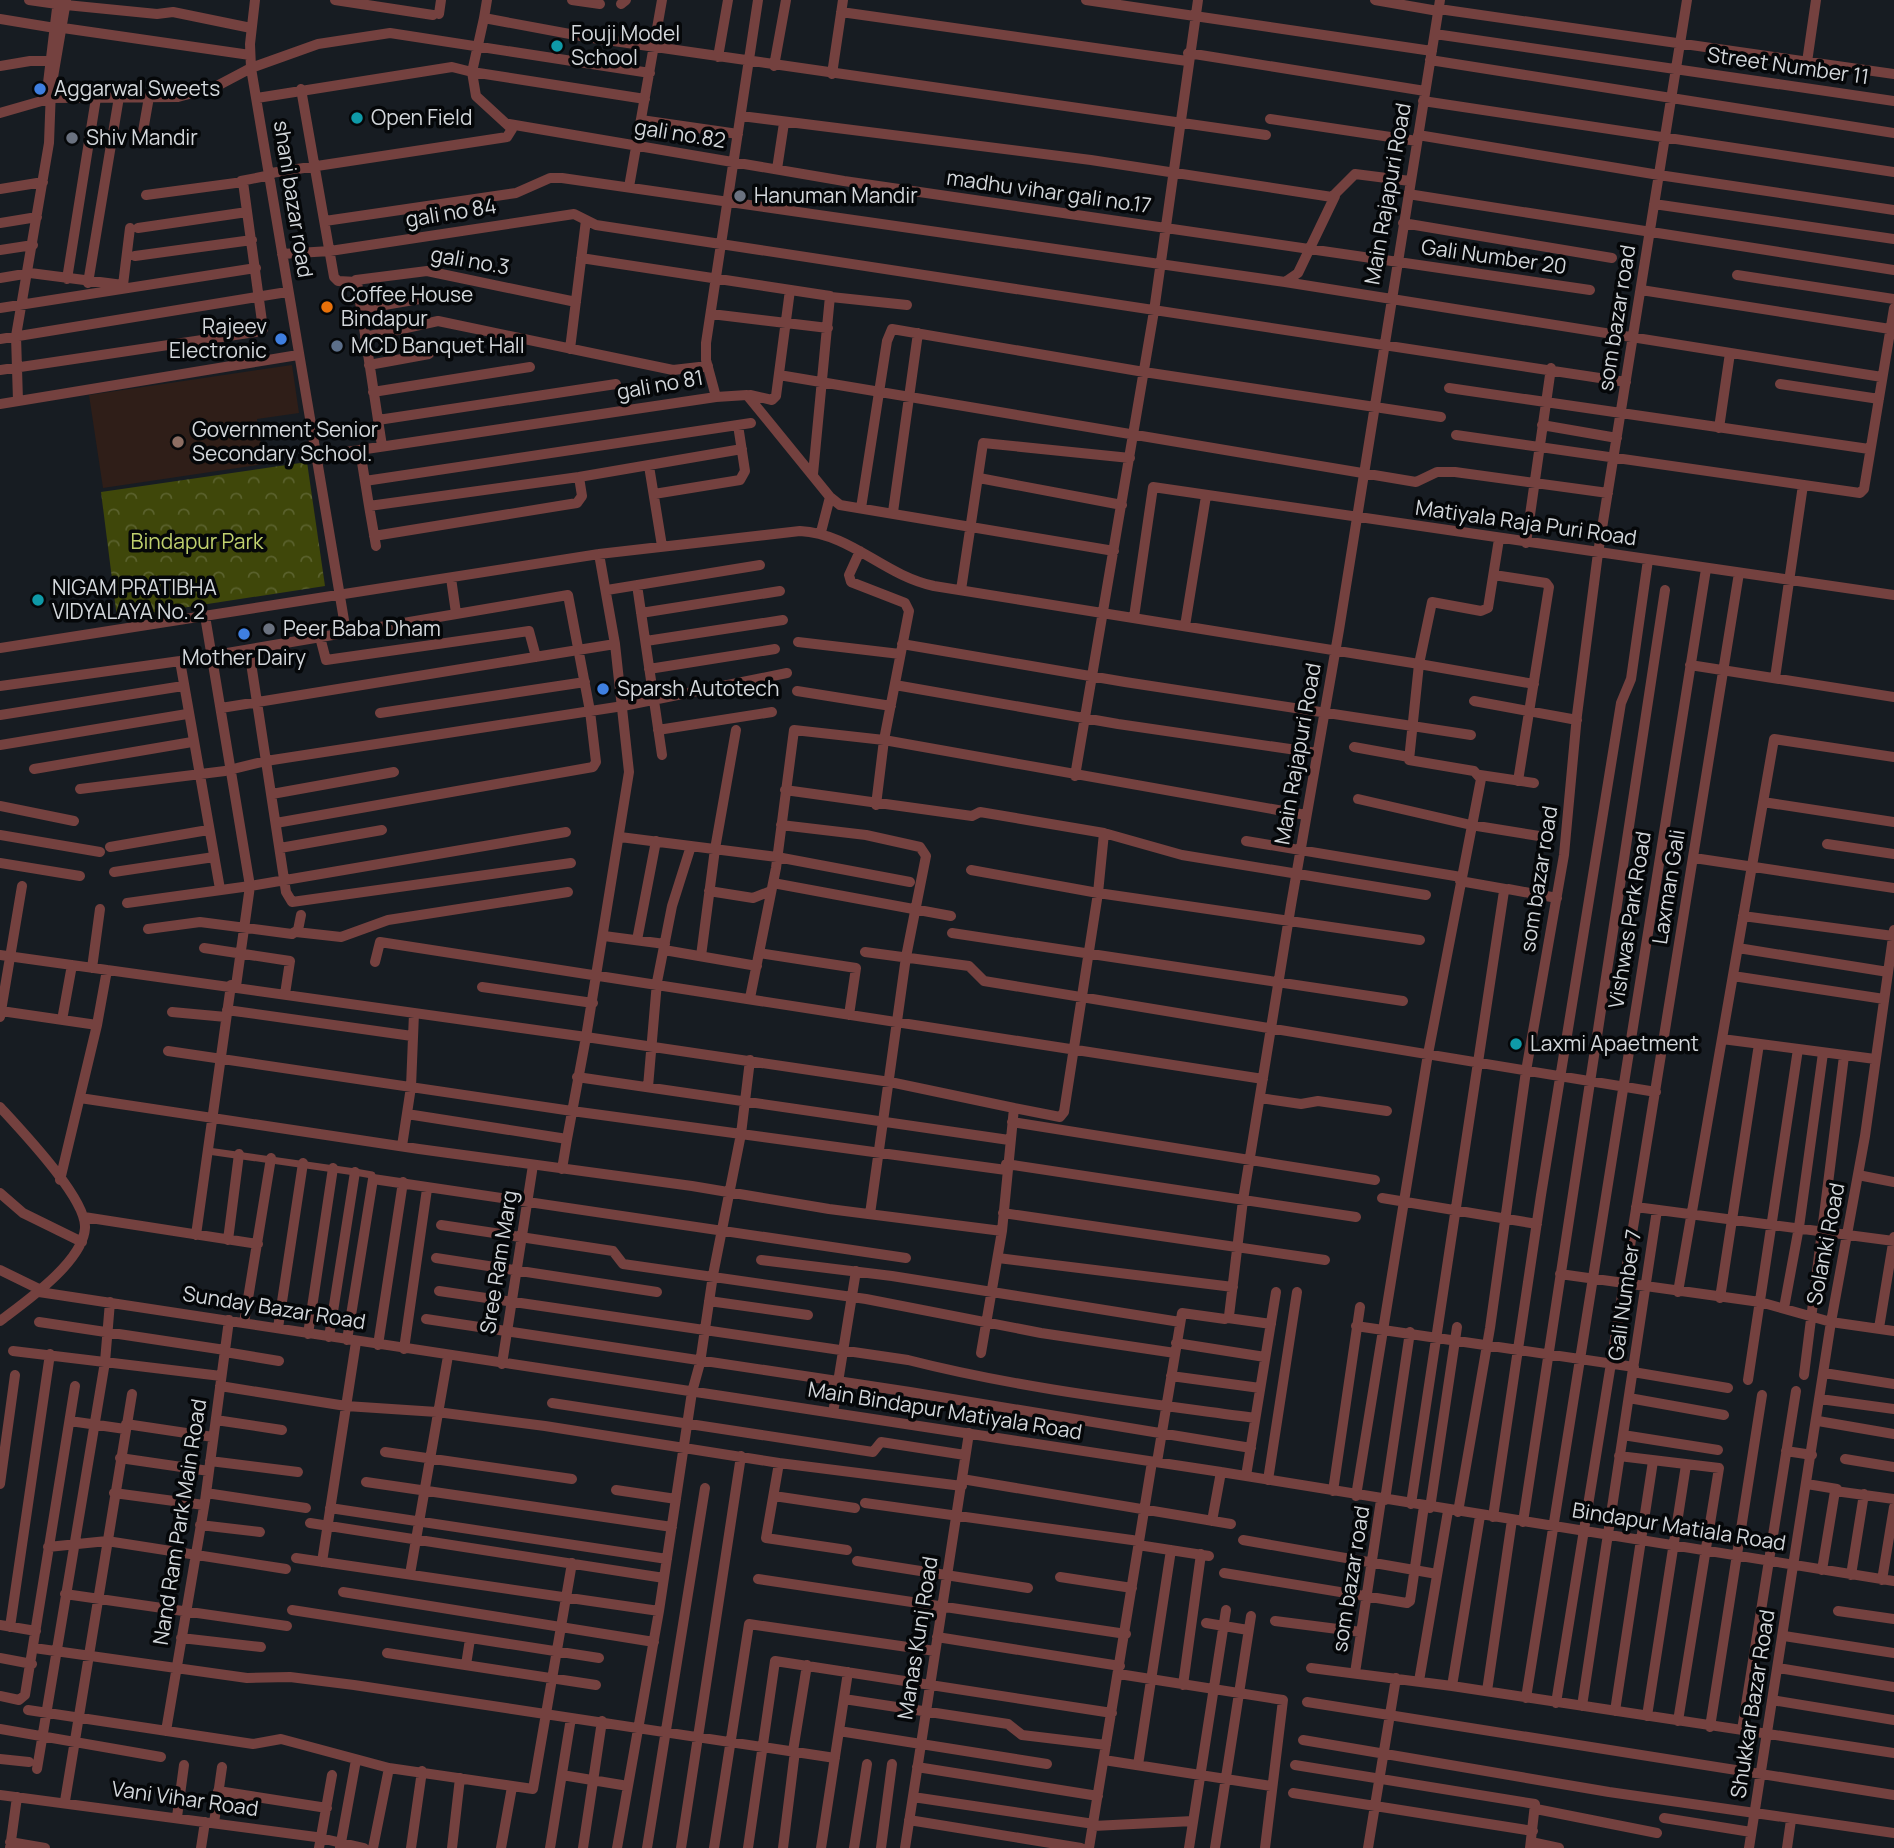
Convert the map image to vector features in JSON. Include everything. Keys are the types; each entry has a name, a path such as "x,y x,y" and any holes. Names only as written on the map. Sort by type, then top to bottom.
{"street":[{"path":"29,0 151,14 167,11 251,28"},
{"name":"shani bazar road","path":"255,0 251,28 251,68 271,174 298,355 318,456 346,632"},
{"path":"335,0 436,15 441,0"},
{"path":"146,195 507,137 512,129 509,124 476,96 472,88 472,72 487,0"},
{"path":"572,0 600,4"},
{"path":"629,187 662,0"},
{"path":"718,57 728,0"},
{"name":"gali no 81","path":"318,456 716,397 708,366 706,343 758,0"},
{"path":"774,66 786,0"},
{"path":"832,74 843,0"},
{"path":"1086,0 1195,16 1671,99 1894,133"},
{"path":"1075,776 1091,677 1105,613 1154,311 1187,57 1198,0"},
{"path":"1375,0 1439,7 1894,74"},
{"name":"som bazar road","path":"1355,1674 1383,1500 1453,1511 1487,1345 1526,1071 1557,898 1598,553 1688,0"},
{"path":"1807,62 1816,0"},
{"path":"18,401 16,337 30,272 43,182 62,2"},
{"name":"Main Rajapuri Road","path":"1228,1318 1243,1200 1439,7"},
{"path":"841,12 1187,57 1665,137 1894,172"},
{"path":"484,18 774,66 1266,135"},
{"path":"0,19 250,55"},
{"path":"52,94 48,83 50,61 59,28"},
{"path":"0,113 52,94 178,97 199,93 251,68 318,44 374,34 405,33 650,74"},
{"name":"Street Number 11","path":"1435,34 1894,101"},
{"path":"0,66 50,61"},
{"path":"257,98 443,67 645,99"},
{"path":"301,89 335,280 356,279 382,446"},
{"path":"67,279 96,97"},
{"path":"88,283 120,97"},
{"path":"142,137 149,97"},
{"path":"741,116 1335,196"},
{"path":"1270,119 1417,138 1894,210"},
{"path":"641,120 738,134"},
{"path":"777,169 784,123"},
{"name":"gali no.82","path":"509,124 844,181"},
{"path":"1285,282 1298,273 1335,196 1355,174 1410,181"},
{"path":"325,221 516,193 555,178 1161,263 1882,377"},
{"path":"0,370 262,329 264,323 241,181"},
{"name":"madhu vihar gali no.17","path":"844,181 1308,250"},
{"path":"0,189 43,182"},
{"path":"1408,194 1894,270"},
{"path":"1654,204 1894,239"},
{"path":"0,278 30,272 88,283 123,285 134,228 247,212"},
{"path":"0,223 37,217"},
{"path":"570,349 581,258 582,218 596,225 887,267 1154,311 1383,343 1626,382"},
{"name":"gali no 84","path":"282,254 330,251 582,218"},
{"path":"1403,223 1612,258"},
{"path":"135,256 252,240"},
{"path":"0,250 33,245"},
{"name":"Gali Number 20","path":"1308,250 1590,290"},
{"path":"581,258 831,297 907,305"},
{"path":"0,308 256,268"},
{"name":"gali no.3","path":"356,279 427,271 576,302"},
{"path":"1737,275 1894,299"},
{"path":"716,397 747,395 774,400 790,290"},
{"path":"1640,290 1891,334"},
{"path":"0,339 288,292"},
{"path":"361,309 430,297"},
{"path":"813,474 831,297"},
{"path":"1456,435 1863,492 1894,308"},
{"path":"711,314 828,328"},
{"path":"365,337 438,321 673,370 708,366"},
{"path":"861,508 889,330 897,329 1144,372 1441,417"},
{"path":"893,512 918,333"},
{"path":"1719,428 1730,353"},
{"path":"369,365 429,354"},
{"path":"0,404 298,355"},
{"path":"373,392 530,367"},
{"path":"1526,543 1550,369"},
{"path":"779,374 1133,437 1416,482 1437,472 1446,472 1608,493"},
{"path":"378,420 616,384"},
{"path":"1780,384 1879,399"},
{"path":"1449,388 1869,449"},
{"path":"747,395 840,505 972,525 1114,551"},
{"path":"365,481 751,424"},
{"path":"654,494 740,480 745,471 738,425"},
{"path":"1542,425 1617,438"},
{"path":"961,590 979,478 981,448 985,442 1130,458"},
{"path":"369,506 579,477 742,449"},
{"path":"360,450 375,541 577,503 582,496 579,477"},
{"path":"649,466 662,546"},
{"path":"979,478 1122,505"},
{"path":"1775,678 1803,485"},
{"name":"Matiyala Raja Puri Road","path":"1134,617 1153,487 1894,595"},
{"path":"1185,626 1206,496"},
{"path":"821,532 831,497"},
{"path":"0,660 1,648 599,554 755,535 821,532 860,551 903,578 961,590 1534,684"},
{"path":"1409,757 1410,727 1430,603 1485,610 1499,539"},
{"path":"860,551 849,579 908,606 884,740 876,805"},
{"path":"562,1169 598,974 629,772 615,644 599,554"},
{"path":"1493,1517 1560,1077 1621,703 1631,679 1648,560"},
{"path":"607,590 760,565"},
{"name":"Vishwas Park Road","path":"1526,1698 1706,569"},
{"name":"Laxman Gali","path":"1556,1703 1739,573"},
{"path":"1494,575 1549,584 1518,781"},
{"path":"451,578 456,613"},
{"path":"637,585 662,755"},
{"path":"1487,1691 1560,1274 1665,590"},
{"path":"641,613 780,592"},
{"path":"0,686 212,656 565,593 569,598 580,650 596,762 589,769 276,823"},
{"path":"196,1235 219,1058 241,953 250,886 205,616"},
{"path":"646,641 783,620"},
{"path":"320,637 326,660 529,631 536,657"},
{"path":"799,642 901,649 1471,735"},
{"path":"221,708 615,644"},
{"path":"649,669 775,649"},
{"path":"248,650 285,879 289,898 296,903 571,863"},
{"path":"180,661 187,714 220,889"},
{"path":"1690,665 1894,697"},
{"path":"80,789 231,770 266,761 623,706 787,673"},
{"path":"380,713 585,682"},
{"path":"895,685 1084,718 1317,753"},
{"path":"0,715 183,686"},
{"path":"797,691 891,706"},
{"path":"1474,701 1577,720"},
{"path":"658,730 772,712"},
{"path":"0,746 187,714"},
{"path":"701,956 715,849 736,730"},
{"path":"750,998 777,857 794,730 884,740 1306,815"},
{"path":"1678,1292 1774,739 1894,757"},
{"path":"34,769 192,742"},
{"path":"1354,747 1409,757 1411,761 1474,771 1480,775 1534,783"},
{"path":"272,794 394,772"},
{"path":"1356,1496 1428,1054 1480,775"},
{"path":"785,790 876,805 972,816 980,812 1104,833 1182,855 1426,895"},
{"path":"1358,799 1471,825 1539,836"},
{"path":"1763,802 1894,822"},
{"path":"0,807 74,821"},
{"path":"781,825 866,835 920,847 926,856 906,957 870,1213"},
{"path":"0,835 105,850 208,830"},
{"path":"280,848 382,830"},
{"path":"127,903 250,886 566,832"},
{"path":"0,955 750,1060 890,1082 1014,1108 1063,1115 1098,893 1104,833"},
{"path":"620,837 777,857 910,882"},
{"path":"637,940 656,841"},
{"path":"1246,841 1557,898"},
{"path":"1826,844 1894,854"},
{"path":"648,1087 657,982 672,906 691,846"},
{"path":"114,872 214,857"},
{"path":"1693,858 1894,888"},
{"path":"0,863 80,876"},
{"path":"971,870 1098,893 1420,940"},
{"path":"0,1017 22,886"},
{"path":"709,891 753,898 772,887 951,916"},
{"path":"1411,1504 1505,889"},
{"path":"148,929 197,922 341,937 388,920 568,892"},
{"path":"92,968 100,909"},
{"path":"296,932 300,915"},
{"path":"1743,916 1893,936"},
{"name":"Solanki Road","path":"1793,1565 1818,1421 1831,1322 1858,1175 1894,930"},
{"path":"952,933 1403,1000"},
{"path":"604,936 637,940 757,966"},
{"path":"375,962 380,942 657,982 1073,1052 1263,1079"},
{"path":"204,948 290,961 285,994"},
{"path":"1738,948 1888,972"},
{"path":"865,952 969,966 981,981 1656,1092"},
{"path":"759,953 856,968 849,1015"},
{"path":"62,1020 72,965"},
{"path":"60,1180 97,1025 107,970"},
{"path":"1733,976 1884,999"},
{"path":"482,987 593,1003"},
{"path":"1,1011 97,1025"},
{"path":"172,1012 227,1014 412,1036"},
{"path":"402,1146 411,1087 414,1013"},
{"path":"1722,1039 1875,1059"},
{"path":"1720,1298 1759,1044"},
{"path":"1748,1380 1798,1049"},
{"path":"168,1051 879,1154 1006,1167 1356,1217"},
{"path":"1784,1308 1799,1227 1823,1053"},
{"path":"1804,1375 1844,1056"},
{"path":"617,1848 654,1642 692,1392 700,1363 713,1275 741,1134 750,1060"},
{"path":"577,1077 1009,1140"},
{"path":"80,1098 1002,1231"},
{"path":"1260,1098 1301,1104 1318,1101 1387,1111"},
{"path":"0,1107 79,1204 84,1217 82,1242 40,1291 2,1317"},
{"path":"981,1353 1002,1231 1006,1167 1014,1108"},
{"path":"407,1114 567,1139"},
{"path":"1012,1122 1375,1180"},
{"path":"208,1151 271,1158 372,1175 346,1406 322,1562"},
{"path":"228,1240 239,1154"},
{"path":"244,1322 271,1158"},
{"path":"278,1328 303,1164"},
{"name":"Sree Ram Marg","path":"502,1364 533,1165"},
{"path":"309,1334 334,1168"},
{"path":"329,1337 355,1172"},
{"path":"1858,1175 1894,1182"},
{"path":"373,1179 906,1258"},
{"path":"378,1345 402,1182"},
{"path":"404,1349 427,1189"},
{"path":"0,1193 31,1217 82,1242"},
{"path":"1382,1198 1537,1224"},
{"path":"1636,1207 1657,1210"},
{"name":"Gali Number 7","path":"1582,1706 1657,1210 1894,1240"},
{"path":"1003,1213 1325,1260"},
{"path":"84,1217 258,1244"},
{"path":"442,1225 615,1251 623,1264 853,1297 987,1323 1265,1357"},
{"path":"1879,1328 1894,1240"},
{"path":"436,1258 657,1292"},
{"path":"998,1258 1233,1287"},
{"path":"761,1260 856,1271 1180,1322"},
{"name":"Sunday Bazar Road","path":"0,1270 40,1291 502,1364"},
{"path":"833,1413 856,1271"},
{"path":"1560,1274 1622,1285 1760,1302 1831,1322 1894,1331"},
{"path":"439,1291 908,1360 1008,1383 1255,1418"},
{"path":"1246,1476 1276,1292"},
{"path":"1268,1480 1297,1292"},
{"path":"0,1759 33,1765 42,1737 105,1360 110,1301"},
{"path":"709,1301 807,1315"},
{"path":"1333,1491 1360,1307"},
{"path":"1089,1848 1144,1509 1161,1434 1180,1322 1184,1311 1270,1324"},
{"path":"426,1319 1251,1448"},
{"name":"Nand Ram Park Main Road","path":"166,1731 206,1493 229,1320"},
{"path":"39,1322 279,1361"},
{"path":"1356,1326 1609,1363 1728,1388"},
{"path":"1224,1573 1409,1602 1457,1327"},
{"path":"1383,1500 1410,1332"},
{"path":"13,1351 105,1360 346,1406 437,1412 779,1462 962,1483 1231,1524"},
{"path":"36,1631 5,1626 51,1354"},
{"path":"410,1574 448,1356"},
{"name":"Main Bindapur Matiyala Road","path":"502,1364 969,1433 1383,1500"},
{"path":"1824,1373 1894,1384"},
{"path":"0,1484 15,1375"},
{"path":"1171,1376 1260,1388"},
{"path":"0,1696 24,1697 32,1664 75,1385"},
{"path":"1742,1730 1796,1391"},
{"path":"65,1801 132,1394"},
{"path":"1710,1727 1762,1395"},
{"path":"1629,1398 1724,1415"},
{"path":"1820,1399 1894,1409"},
{"path":"552,1403 873,1452 881,1442 965,1455"},
{"path":"216,1420 282,1430"},
{"path":"70,1421 213,1437"},
{"path":"1818,1421 1894,1434"},
{"name":"Manas Kunj Road","path":"905,1848 969,1433"},
{"path":"1623,1435 1718,1450"},
{"path":"1786,1451 1812,1455"},
{"path":"385,1452 572,1479"},
{"path":"681,1848 741,1456"},
{"path":"1619,1456 1719,1468 1678,1721"},
{"path":"120,1458 298,1472"},
{"path":"1845,1459 1894,1467"},
{"path":"1615,1711 1653,1461"},
{"path":"779,1462 766,1538 847,1550"},
{"path":"1647,1716 1686,1465"},
{"path":"1212,1521 1221,1472"},
{"path":"366,1482 672,1527"},
{"path":"1807,1483 1894,1499"},
{"path":"647,1848 705,1488"},
{"path":"1822,1570 1837,1489"},
{"path":"616,1490 676,1499"},
{"path":"114,1493 204,1505"},
{"path":"206,1493 306,1508"},
{"path":"1852,1575 1864,1494"},
{"path":"774,1496 958,1517 1205,1555 1183,1685"},
{"path":"1882,1580 1894,1507"},
{"path":"330,1508 667,1559"},
{"path":"1419,1681 1437,1574 1453,1511"},
{"name":"Bindapur Matiala Road","path":"1453,1511 1894,1581"},
{"path":"1452,1686 1480,1516"},
{"path":"310,1523 664,1578"},
{"path":"200,1525 260,1532"},
{"path":"1242,1540 1372,1560 1437,1574"},
{"path":"48,1547 107,1541 286,1569"},
{"path":"1138,1765 1171,1550"},
{"path":"296,1558 659,1611"},
{"path":"858,1561 1028,1588"},
{"path":"28,1710 253,1744 281,1739 389,1768 512,1787 535,1787 572,1563"},
{"name":"Shukkar Bazar Road","path":"1749,1848 1793,1565"},
{"path":"1060,1577 1132,1587"},
{"path":"758,1578 1125,1634"},
{"path":"343,1592 654,1642"},
{"path":"65,1594 287,1626"},
{"path":"292,1610 599,1658"},
{"path":"1189,1848 1226,1610"},
{"path":"1838,1611 1894,1619"},
{"path":"1215,1848 1251,1616"},
{"path":"1275,1621 1361,1633"},
{"path":"713,1848 750,1623 935,1651"},
{"path":"1206,1623 1248,1630"},
{"path":"1784,1636 1894,1653"},
{"path":"937,1637 1119,1670 1152,1680 1283,1700 1265,1848"},
{"path":"181,1638 261,1647"},
{"path":"466,1665 470,1639"},
{"path":"34,1648 247,1678 290,1677 354,1685 835,1758"},
{"path":"387,1653 596,1685"},
{"path":"0,1658 32,1664"},
{"path":"748,1848 760,1746 774,1662 1112,1713"},
{"path":"783,1848 807,1665"},
{"path":"1311,1668 1419,1681 1894,1753"},
{"path":"1778,1668 1894,1687"},
{"path":"821,1848 848,1672"},
{"path":"1368,1848 1396,1678"},
{"path":"844,1699 1008,1724 1022,1735 1107,1745"},
{"path":"1772,1700 1894,1720"},
{"path":"1307,1702 1894,1795"},
{"path":"550,1848 571,1718"},
{"path":"583,1848 602,1721"},
{"path":"0,1729 162,1757"},
{"path":"839,1731 1047,1764"},
{"path":"1303,1740 1791,1820 1894,1833"},
{"path":"340,1846 355,1760"},
{"path":"1104,1760 1271,1786"},
{"path":"854,1848 867,1764"},
{"path":"177,1817 184,1765"},
{"path":"881,1848 892,1765"},
{"path":"1295,1765 1535,1804 1531,1840"},
{"path":"201,1848 218,1791 222,1767"},
{"path":"918,1767 1098,1796"},
{"path":"373,1848 389,1768"},
{"path":"411,1848 422,1772"},
{"path":"320,1843 332,1774"},
{"path":"562,1775 628,1786"},
{"path":"452,1848 460,1778"},
{"path":"501,1848 512,1787"},
{"path":"218,1791 327,1808"},
{"path":"1293,1793 1375,1805 1559,1848"},
{"name":"Vani Vihar Road","path":"0,1795 177,1817 320,1843 364,1848"},
{"path":"17,1797 10,1845 45,1848"},
{"path":"913,1797 1093,1825 1192,1821"},
{"path":"1536,1809 1657,1833"},
{"path":"1664,1818 1751,1832"},
{"path":"909,1820 1081,1848"},
{"path":"1787,1848 1791,1820"}],"shaded area":[{"name":"Government Senior Secondary School.","path":"292,365 299,413 257,419 264,464 103,488 89,395"}],"green space":[{"name":"Bindapur Park","path":"307,462 325,586 117,618 101,492"}],"place":[{"name":"Fouji Model School","path":"557,46"},
{"name":"Aggarwal Sweets","path":"40,89"},
{"name":"Open Field","path":"357,118"},
{"name":"Shiv Mandir","path":"72,138"},
{"name":"Hanuman Mandir","path":"740,196"},
{"name":"Coffee House Bindapur","path":"327,307"},
{"name":"Rajeev Electronic","path":"281,339"},
{"name":"MCD Banquet Hall","path":"337,346"},
{"name":"Government Senior Secondary School.","path":"178,442"},
{"name":"NIGAM PRATIBHA VIDYALAYA No. 2","path":"38,600"},
{"name":"Peer Baba Dham","path":"269,629"},
{"name":"Mother Dairy","path":"244,634"},
{"name":"Sparsh Autotech","path":"603,689"},
{"name":"Laxmi Apaetment","path":"1516,1044"}]}
